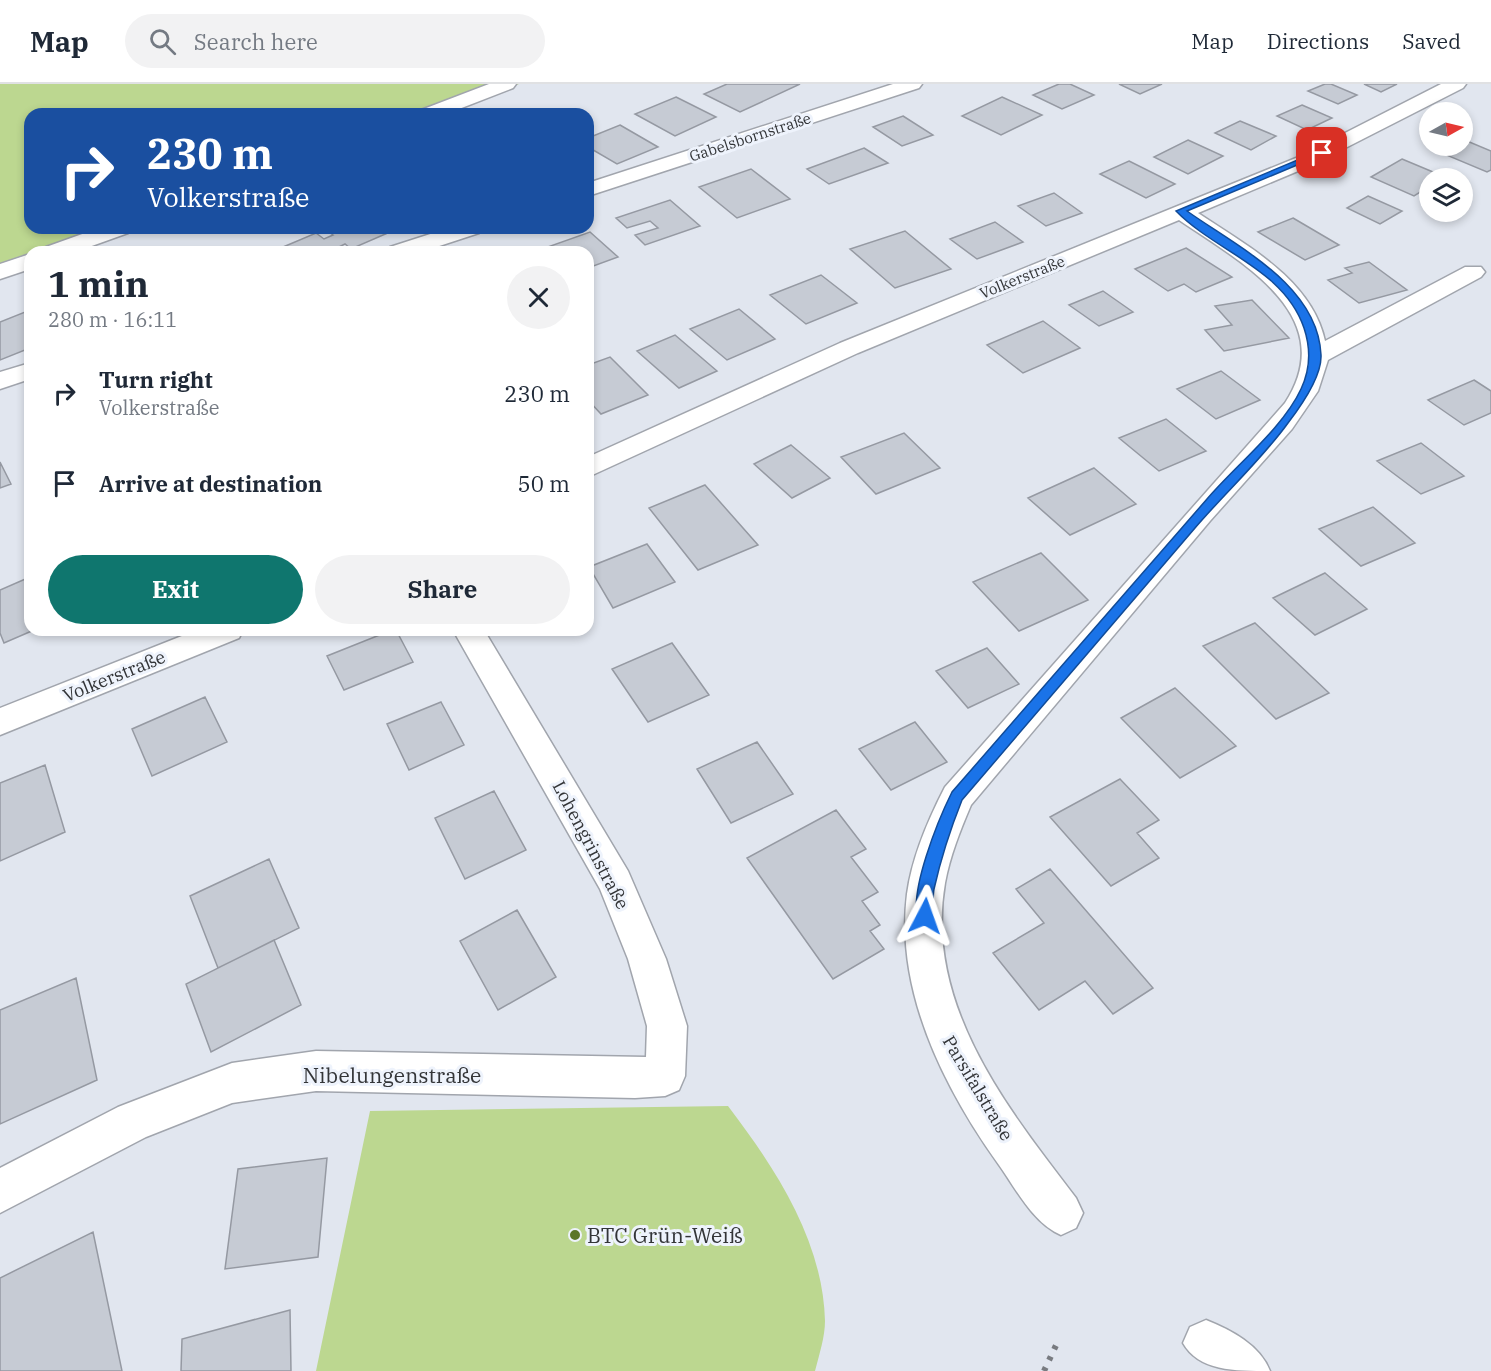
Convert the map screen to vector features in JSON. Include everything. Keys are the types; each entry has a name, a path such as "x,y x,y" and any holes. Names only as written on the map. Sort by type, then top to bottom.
{"street":[{"path":"444,108 506,84"},
{"name":"Gabelsbornstraße","path":"594,188 912,84"},
{"name":"Volkerstraße","path":"594,465 849,348 1303,162 1456,84"},
{"path":"1180,211 1276,279 1298,303 1309,327 1316,356 1473,272"},
{"path":"70,246 104,234"},
{"path":"416,246 453,234"},
{"path":"0,272 24,263"},
{"name":"Parsifalstraße","path":"1061,1213 974,1088 941,1025 925,956 925,896 937,843 957,797 1224,486 1283,423 1306,389 1316,356"},
{"path":"0,381 24,373"},
{"name":"Volkerstraße","path":"0,722 213,636"},
{"name":"Lohengrinstraße","path":"472,636 615,882 647,959 667,1026 665,1076"},
{"name":"Nibelungenstraße","path":"0,1191 133,1122 232,1083 316,1071 635,1078 665,1076"},
{"path":"1206,1343 1246,1371"}],"green space":[{"path":"0,84 519,84 455,108 24,108 24,234 111,234 78,246 24,246 24,266 0,274"},
{"name":"BTC Grün-Weiß","path":"728,1106 779,1180 806,1234 816,1262 825,1321 815,1371 316,1371 370,1111"}],"building":[{"path":"727,84 800,84 740,112 704,94"},
{"path":"1059,84 1070,84 1094,95 1062,109 1033,95"},
{"path":"1119,84 1162,84 1140,94"},
{"path":"1331,84 1357,95 1338,104 1308,91"},
{"path":"1364,84 1397,84 1381,92"},
{"path":"676,97 716,117 675,136 635,114"},
{"path":"1002,97 1042,115 1001,135 962,116"},
{"path":"1302,105 1332,118 1307,130 1277,116"},
{"path":"903,116 933,135 902,146 873,127"},
{"path":"1240,121 1276,136 1251,150 1215,133"},
{"path":"620,125 658,147 617,164 594,151 594,136"},
{"path":"1188,140 1223,156 1188,174 1154,157"},
{"path":"1473,144 1491,151 1491,170 1487,172 1449,156 1473,156"},
{"path":"864,148 888,163 829,184 807,169"},
{"path":"1402,159 1424,168 1419,168 1419,193 1414,196 1371,177"},
{"path":"1129,161 1175,184 1146,198 1100,174"},
{"path":"751,169 790,199 737,218 699,187"},
{"path":"1054,193 1082,213 1046,226 1018,206"},
{"path":"1368,196 1402,211 1380,224 1347,208"},
{"path":"670,200 700,226 645,245 635,235 658,228 650,221 627,228 616,218"},
{"path":"1293,218 1339,245 1305,260 1258,232"},
{"path":"995,222 1023,242 977,259 950,239"},
{"path":"905,231 951,269 895,288 850,249"},
{"path":"314,234 324,239 333,235 385,234 358,246 345,244 341,246 285,246"},
{"path":"584,234 592,234 618,257 594,266 594,246 550,246"},
{"path":"1186,248 1232,277 1196,292 1184,284 1168,291 1135,269"},
{"path":"1369,262 1407,290 1359,303 1328,280 1352,273 1345,268"},
{"path":"821,275 857,303 806,324 770,295"},
{"path":"1103,291 1133,312 1099,326 1069,305"},
{"path":"1252,300 1289,338 1224,351 1205,330 1232,325 1215,306"},
{"path":"739,309 775,339 727,360 690,329"},
{"path":"24,312 24,350 0,360 0,322"},
{"path":"1043,321 1080,348 1023,373 987,345"},
{"path":"675,335 717,371 679,388 637,351"},
{"path":"610,357 648,395 601,414 594,406 594,363"},
{"path":"1221,371 1260,400 1216,419 1177,389"},
{"path":"1474,380 1491,391 1491,413 1464,425 1428,400"},
{"path":"1166,419 1206,451 1159,471 1119,438"},
{"path":"904,433 940,468 876,494 841,457"},
{"path":"1421,443 1464,476 1421,494 1377,461"},
{"path":"791,445 830,478 792,498 754,464"},
{"path":"0,462 11,484 0,488"},
{"path":"1094,468 1136,504 1070,535 1028,498"},
{"path":"705,485 758,545 698,570 649,508"},
{"path":"1373,507 1415,543 1361,566 1319,529"},
{"path":"647,544 675,582 613,608 594,576 594,565"},
{"path":"1041,553 1088,600 1019,631 973,582"},
{"path":"1325,573 1367,609 1315,635 1273,598"},
{"path":"24,580 24,634 4,643 0,633 0,590"},
{"path":"1255,623 1329,693 1276,719 1203,646"},
{"path":"377,636 399,636 413,662 344,690 327,656"},
{"path":"672,643 709,695 648,722 612,669"},
{"path":"987,648 1019,684 968,708 936,671"},
{"path":"1175,688 1236,746 1180,778 1121,718"},
{"path":"205,697 227,742 152,776 132,729"},
{"path":"441,702 464,745 409,770 387,724"},
{"path":"915,722 947,762 891,790 859,749"},
{"path":"757,742 793,794 731,823 697,769"},
{"path":"45,765 65,832 0,861 0,783"},
{"path":"1120,779 1159,820 1137,833 1159,858 1111,886 1050,817"},
{"path":"494,791 526,850 465,879 435,818"},
{"path":"836,810 866,849 851,857 878,892 862,901 880,925 870,931 884,949 833,979 747,858"},
{"path":"269,859 299,928 218,968 190,896"},
{"path":"1050,869 1153,988 1113,1014 1085,981 1039,1010 993,953 1044,923 1016,889"},
{"path":"517,910 556,977 498,1010 460,941"},
{"path":"274,940 301,1005 211,1052 186,984"},
{"path":"76,978 97,1080 0,1124 0,1010"},
{"path":"327,1158 318,1257 225,1269 238,1169"},
{"path":"93,1232 122,1371 0,1371 0,1278"},
{"path":"290,1310 291,1371 181,1371 182,1339"}],"railway":[{"path":"1044,1371 1059,1339"}],"place":[{"name":"BTC Grün-Weiß","path":"575,1235"}],"route":[{"path":"925,916 925,896 937,843 957,797 1224,486 1283,423 1306,389 1316,356 1309,327 1298,303 1276,279 1180,211 1322,153"}]}
